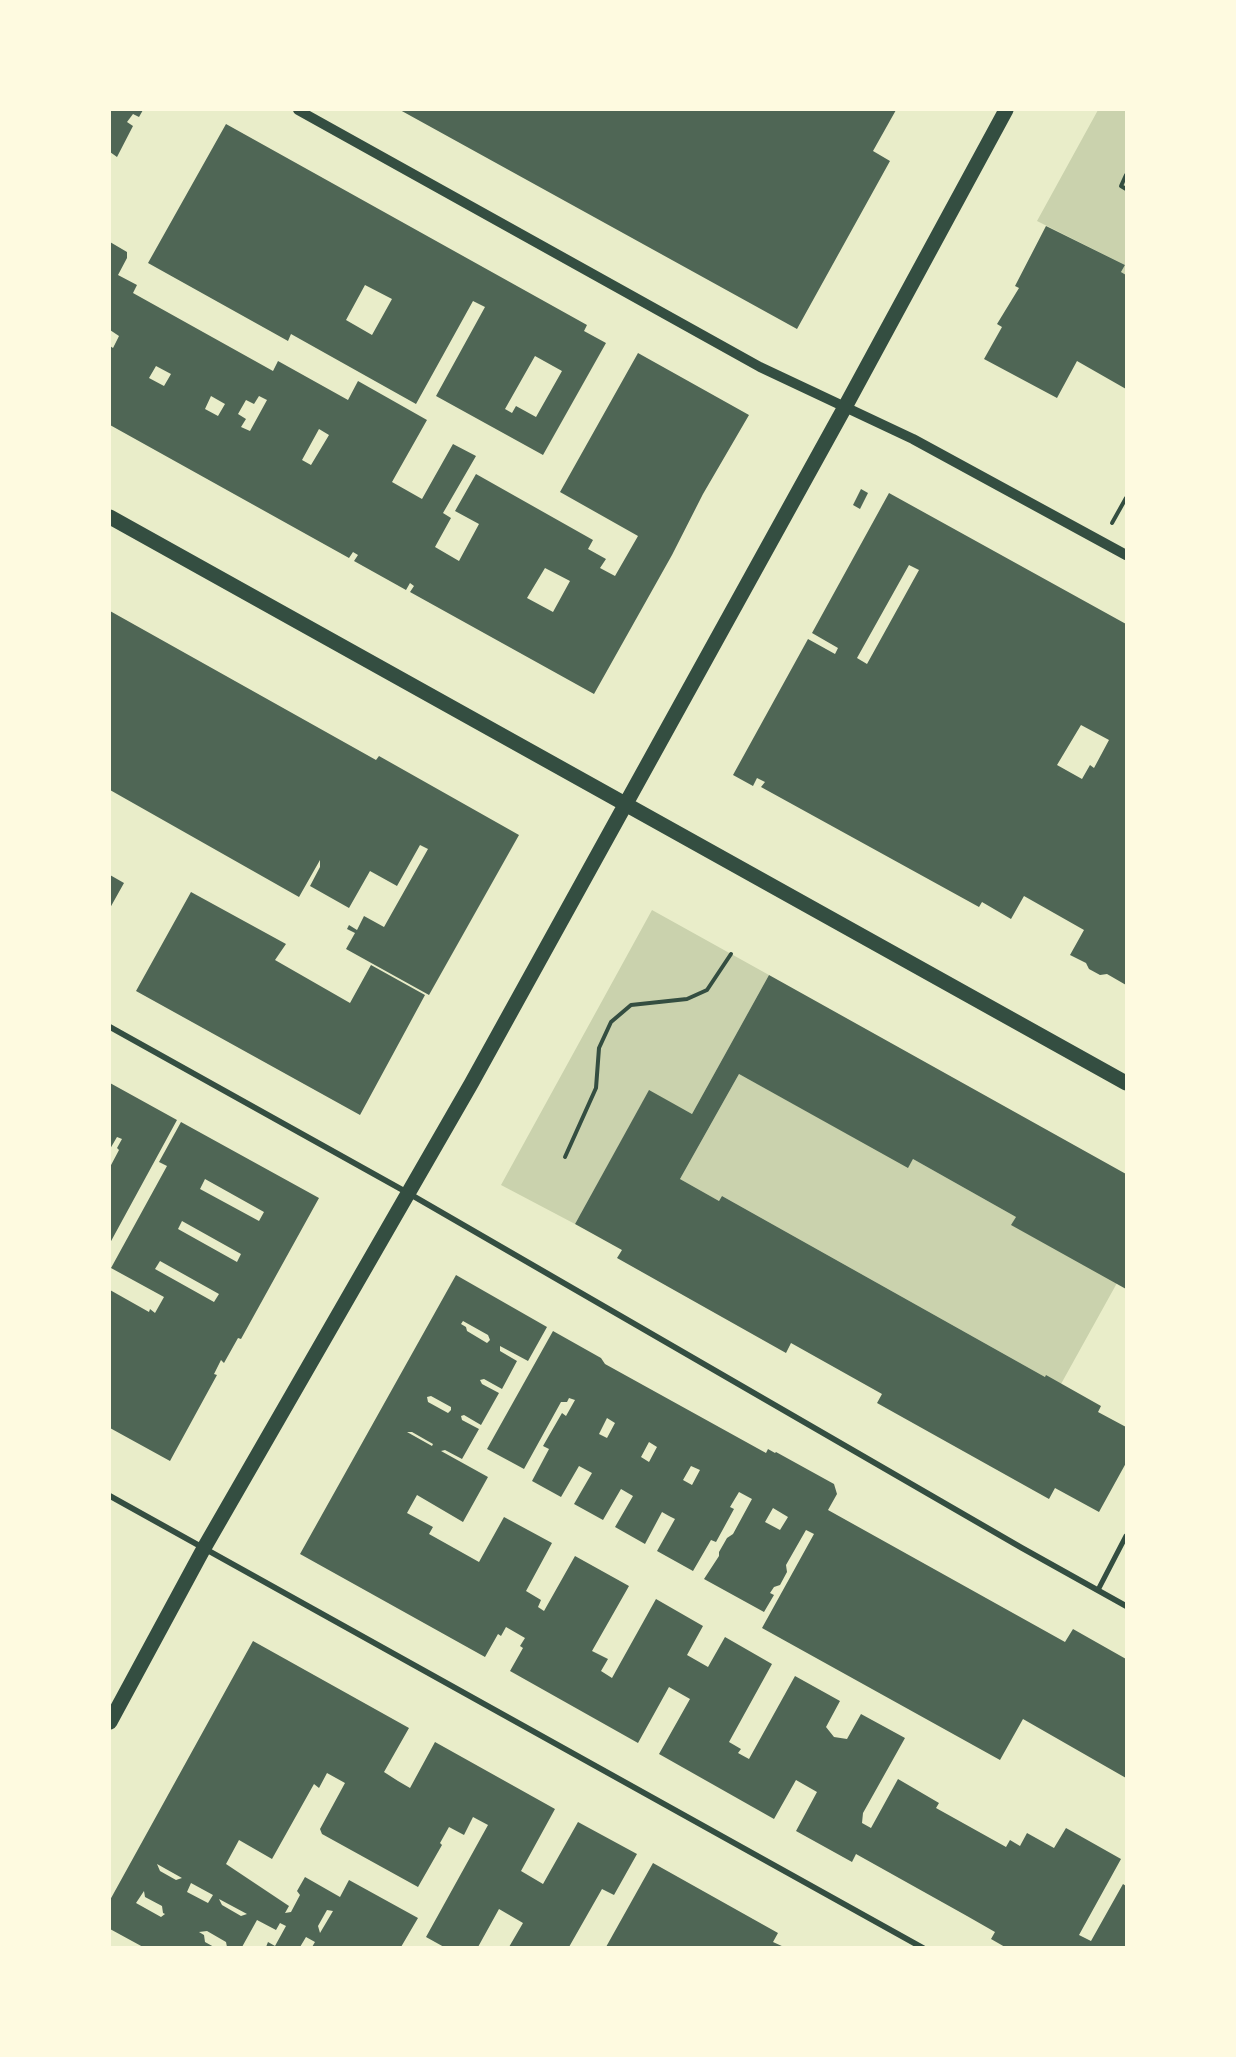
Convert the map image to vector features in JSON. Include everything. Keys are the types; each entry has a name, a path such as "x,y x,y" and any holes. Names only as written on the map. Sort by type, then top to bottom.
{"main road":[{"path":"110,1722 204,1548 471,1084 845,407 1006,110"},
{"path":"110,517 1126,1083"}],"street":[{"path":"298,110 760,367 913,440 1126,555"},
{"path":"110,1027 408,1193 1126,1606"},
{"path":"110,1496 923,1947"},
{"path":"1098,1590 1126,1536"}],"path":[{"path":"1126,175 1121,186 1126,189"},
{"path":"564,1156 596,1088 599,1048 611,1022 631,1005 687,999 707,990 731,954"}],"green space":[{"path":"1098,110 1126,110 1126,275 1121,272 1125,265 1037,221"},
{"path":"652,910 769,975 692,1114 649,1091 575,1224 501,1185"},
{"path":"739,1074 908,1167 913,1159 1016,1217 1012,1225 1117,1283 1061,1384 722,1196 719,1201 680,1179"}],"building":[{"path":"110,110 143,110 139,117 133,114 127,122 133,126 117,157 110,152"},
{"path":"400,110 896,110 873,151 890,161 797,329"},
{"path":"226,124 587,325 584,331 606,343 543,455 436,396 485,307 473,301 416,404 291,334 288,341 148,263","holes":["365,285 392,299 372,335 346,320","535,356 562,371 536,417 516,406 512,413 505,409"]},
{"path":"1046,226 1125,265 1121,272 1126,275 1126,389 1077,361 1057,398 984,359 1002,327 997,324 1019,288 1015,286"},
{"path":"110,242 127,252 127,258 118,275 137,285 133,293 273,371 278,361 348,400 358,381 427,420 392,482 422,499 453,444 476,456 443,513 451,518 435,547 459,561 479,524 455,511 476,474 593,540 588,549 606,559 600,568 615,576 638,536 560,492 638,353 749,415 703,494 672,555 594,694 410,592 414,586 410,583 406,590 354,561 358,555 353,552 349,558 110,425 110,346 113,348 119,336 110,330","holes":["156,366 171,374 164,386 149,378","211,396 225,404 218,416 205,409","259,396 267,400 250,431 241,427 246,419 238,414 246,400 254,404","319,429 329,435 311,465 302,460","545,568 570,581 553,612 527,598"]},
{"path":"861,489 868,493 860,509 853,505"},
{"path":"889,493 1126,624 1126,985 1107,974 1100,975 1089,969 1086,963 1070,955 1084,930 1024,896 1011,919 982,902 979,907 761,787 765,782 757,778 753,786 733,775 808,639 835,654 838,648 812,633","holes":["909,565 919,570 867,664 857,658","1081,725 1109,740 1094,768 1090,765 1082,779 1057,765"]},
{"path":"110,611 376,760 379,756 519,835 429,995 346,949 355,933 347,929 349,925 357,930 364,916 384,927 428,849 420,845 397,886 370,871 349,908 310,886 320,867 320,860 299,897 110,790"},
{"path":"110,875 124,883 110,908"},
{"path":"191,892 286,944 275,960 350,1003 371,965 425,995 360,1115 136,991"},
{"path":"769,975 1126,1174 1126,1289 1011,1225 1016,1217 913,1159 908,1168 739,1074 680,1179 719,1201 722,1196 1101,1406 1098,1412 1126,1427 1126,1463 1099,1512 1055,1488 1049,1499 877,1403 882,1394 791,1343 786,1353 617,1258 622,1250 575,1224 649,1090 692,1114"},
{"path":"110,1083 177,1120 110,1243 110,1167 122,1139 117,1137 110,1149"},
{"path":"181,1122 319,1198 241,1339 238,1338 224,1363 221,1360 214,1374 217,1375 170,1461 110,1428 110,1290 149,1312 150,1309 155,1313 164,1297 111,1268 167,1166 159,1162","holes":["205,1179 264,1212 259,1221 200,1189","182,1221 241,1254 237,1262 178,1229","160,1261 219,1294 214,1302 155,1269"]},
{"path":"456,1275 547,1327 528,1361 500,1346 500,1351 517,1361 502,1389 484,1379 480,1380 482,1384 499,1393 481,1425 464,1415 461,1416 462,1420 479,1429 462,1459 445,1450 441,1451 488,1477 463,1522 417,1495 407,1513 433,1527 429,1534 479,1562 504,1517 552,1543 526,1591 541,1600 538,1607 544,1611 575,1556 629,1586 592,1651 608,1659 601,1671 612,1678 656,1599 703,1626 687,1655 708,1667 725,1637 772,1664 729,1742 741,1749 738,1753 749,1759 795,1676 840,1701 826,1727 834,1737 847,1739 861,1714 905,1738 863,1813 862,1823 871,1828 898,1779 939,1803 936,1808 1006,1847 1010,1840 1020,1846 1027,1833 1054,1848 1066,1828 1121,1859 1079,1935 1091,1941 1123,1884 1126,1886 1126,1947 1005,1947 991,1939 995,1932 856,1854 852,1862 796,1831 817,1792 796,1780 774,1819 659,1754 690,1699 669,1687 638,1743 510,1671 523,1648 520,1646 525,1638 506,1627 501,1636 498,1634 485,1657 300,1554","holes":["463,1321 488,1335 490,1340 487,1343 467,1331 466,1327 461,1324","431,1396 451,1407 451,1410 448,1413 428,1402 427,1397","407,1432 412,1432 433,1444 432,1446"]},
{"path":"553,1331 601,1358 605,1364 766,1453 768,1449 776,1452 834,1484 837,1494 828,1510 1065,1642 1073,1629 1126,1659 1126,1778 1023,1719 1000,1760 762,1628 814,1534 806,1530 786,1565 787,1572 780,1585 774,1587 770,1593 774,1595 764,1612 704,1579 752,1499 739,1492 730,1507 734,1509 716,1542 711,1540 693,1571 657,1551 675,1519 662,1512 645,1544 615,1527 633,1496 621,1489 603,1520 574,1504 592,1473 579,1466 561,1497 532,1481 549,1449 543,1446 562,1413 566,1416 575,1400 569,1398 567,1402 561,1402 524,1469 487,1449","holes":["607,1418 615,1423 607,1438 599,1434","649,1442 657,1447 649,1462 641,1457","691,1466 700,1470 692,1485 683,1480","773,1508 788,1517 780,1530 765,1522"]},
{"path":"253,1641 409,1728 384,1772 410,1788 435,1742 555,1809 521,1871 543,1884 578,1822 637,1854 614,1895 602,1889 569,1947 509,1947 523,1923 499,1909 478,1947 444,1947 426,1937 488,1825 473,1817 464,1835 449,1827 440,1843 442,1845 418,1887 322,1834 320,1829 345,1783 327,1773 319,1788 314,1784 272,1859 239,1840 226,1864 289,1906 285,1913 291,1912 300,1895 297,1891 305,1877 340,1897 349,1880 418,1918 401,1947 312,1947 315,1942 306,1937 300,1947 266,1947 268,1942 275,1946 286,1926 280,1923 276,1930 257,1920 242,1947 227,1947 226,1942 207,1931 199,1932 204,1935 205,1942 214,1947 143,1947 110,1929 110,1900","holes":["157,1864 182,1878 176,1880 160,1871","191,1883 213,1895 208,1903 187,1892","144,1891 145,1897 162,1906 165,1914 161,1917 136,1903","219,1899 247,1914 241,1916 222,1905","327,1910 333,1911 320,1933 318,1926"]},
{"path":"653,1863 778,1933 773,1942 784,1947 606,1947"}]}
